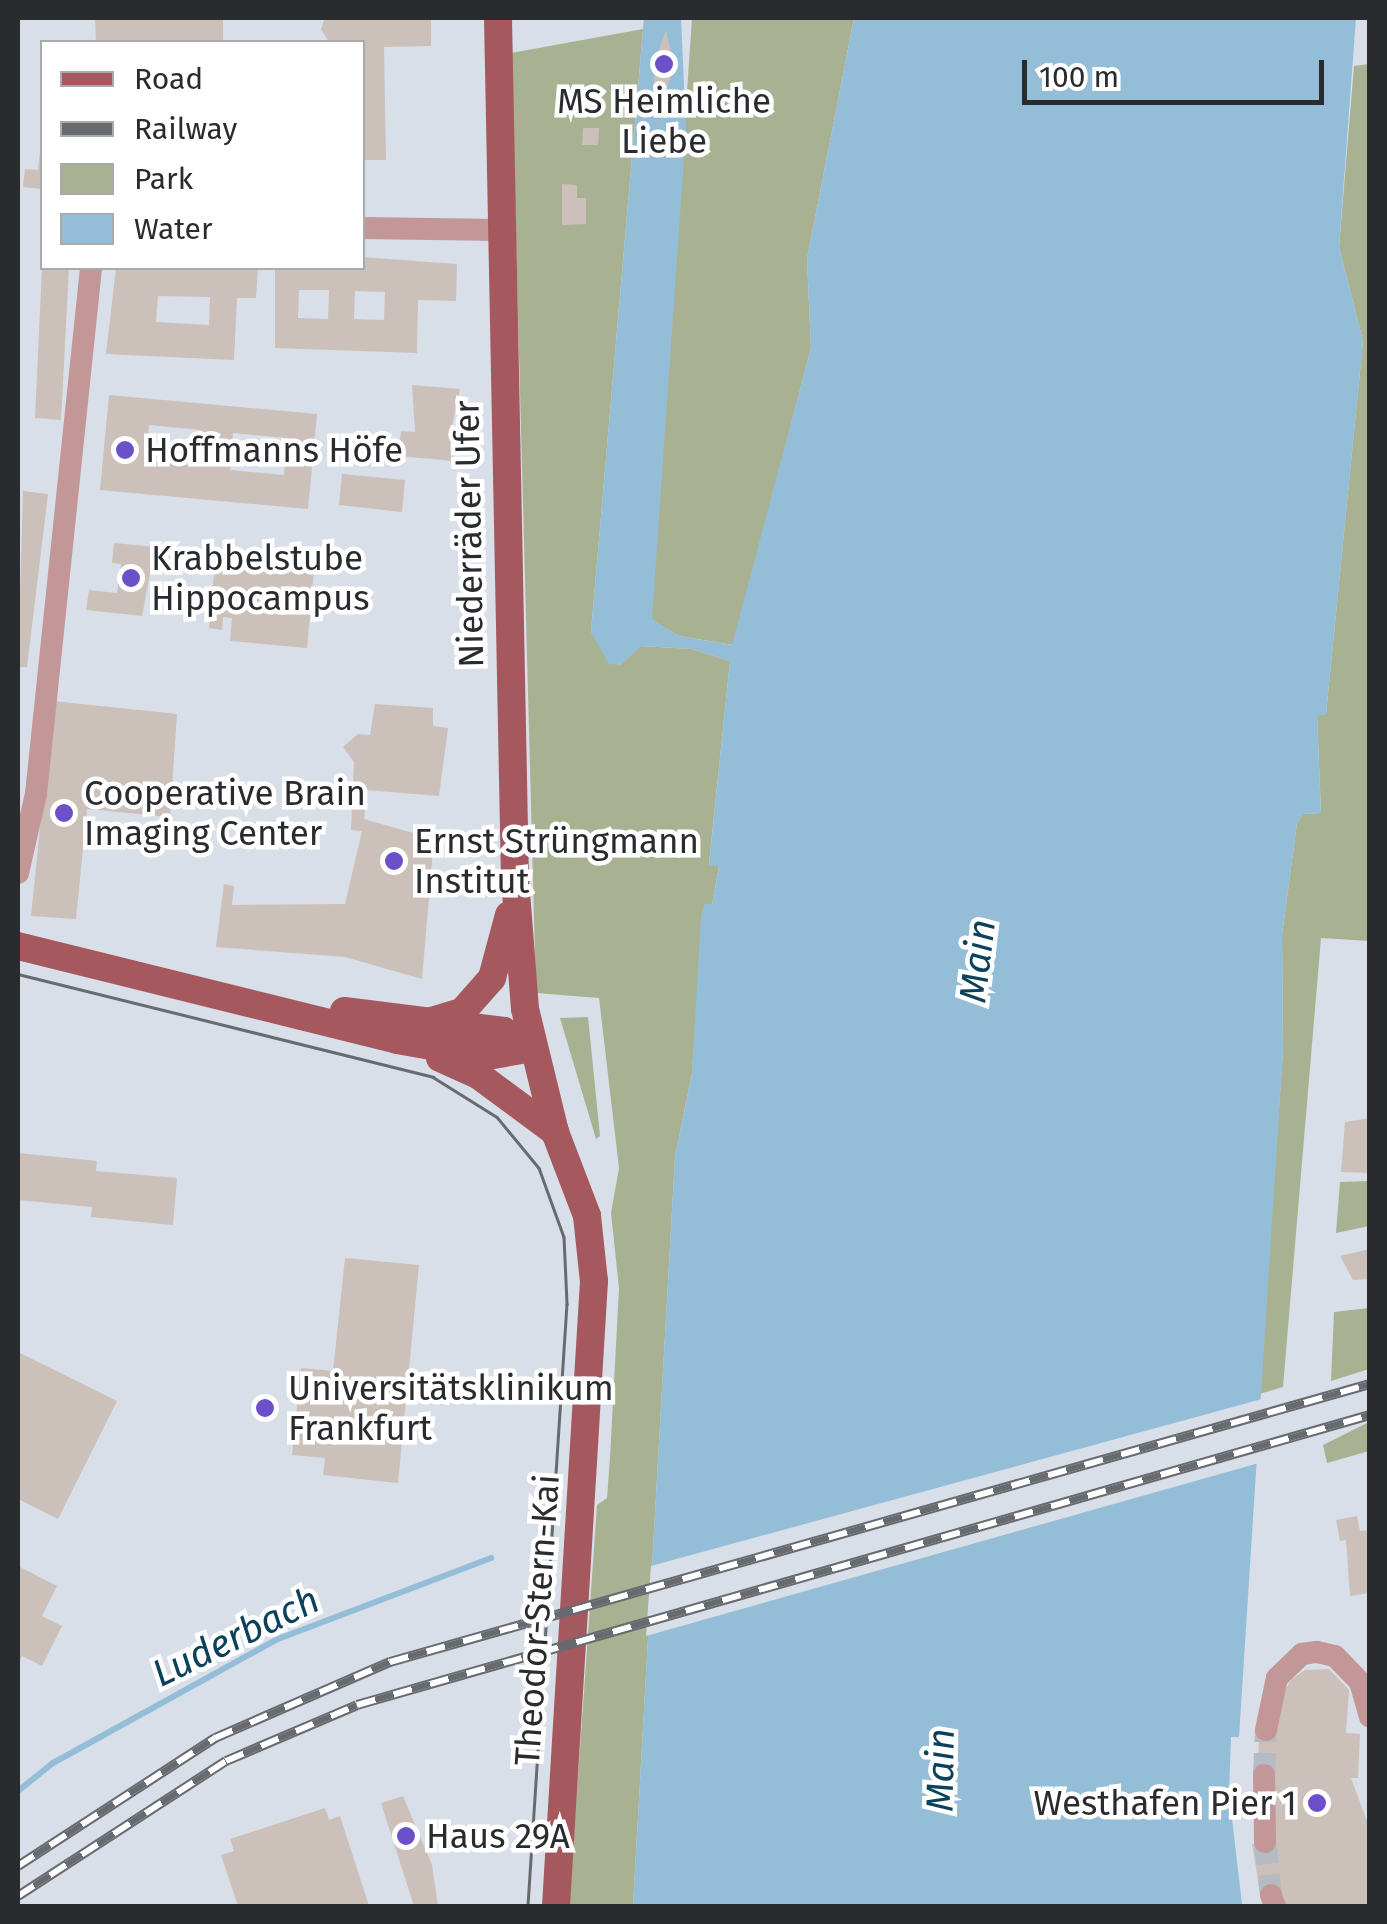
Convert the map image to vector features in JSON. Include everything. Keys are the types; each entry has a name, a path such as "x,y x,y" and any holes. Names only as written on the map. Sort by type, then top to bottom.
{"main road":[{"name":"Niederräder Ufer","path":"498,18 498,230 515,880 532,1048"},
{"path":"405,1030 438,1021 477,998 501,956 515,880"},
{"path":"18,946 246,1002 405,1030 504,1031 532,1048"},
{"path":"405,1030 478,1075 555,1132"},
{"name":"Theodor-Stern-Kai","path":"532,1048 555,1132 582,1197 594,1281 556,1906"}],"street":[{"path":"365,228 498,230"},
{"path":"18,874 36,794 91,270"},
{"path":"1266,1730 1277,1678 1302,1654 1317,1652 1335,1656 1360,1682 1370,1717"},
{"path":"1264,1775 1265,1842"}],"green space":[{"path":"692,18 854,18 807,259 811,348 733,645 679,636 651,619"},
{"path":"643,29 591,632 620,665 641,646 692,649 730,661 709,864 719,866 712,905 704,905 692,1073 675,1157 633,1906 569,1906 597,1505 607,1498 610,1458 619,1288 611,1213 619,1168 599,998 536,993 511,53"},
{"path":"1369,64 1369,941 1321,938 1283,1387 1259,1394 1283,1051 1282,935 1297,823 1303,814 1321,813 1317,715 1326,714 1363,341 1339,247 1354,66"},
{"path":"588,1017 600,1136 596,1139 560,1018"},
{"path":"1369,1181 1369,1226 1336,1233 1340,1182"},
{"path":"1369,1308 1369,1369 1331,1381 1334,1312"},
{"path":"1369,1422 1369,1451 1327,1463 1323,1445"}],"water":[{"name":"Main","path":"644,18 681,18 686,129 652,619 679,636 732,645 811,348 807,259 854,18 1356,18 1339,247 1363,341 1326,714 1317,716 1321,813 1303,814 1297,823 1282,935 1283,1051 1239,1737 1231,1737 1229,1793 1242,1904 633,1906 675,1157 692,1073 701,916 704,904 712,904 719,867 709,865 730,661 692,649 642,646 620,665 609,664 591,632"}],"pier":[{"path":"1262,1399 1259,1463 646,1636 651,1566"}],"building":[{"path":"95,18 223,18 223,40 96,40"},
{"path":"325,18 431,18 431,46 384,47 386,160 365,160 365,40 328,40 321,29"},
{"name":"MS Heimliche Liebe","path":"666,30 674,65 664,99 654,86 654,63"},
{"path":"583,128 599,128 598,145 582,145"},
{"path":"40,152 40,189 23,187 25,169 38,170"},
{"path":"562,184 577,185 577,198 586,198 586,224 562,225"},
{"path":"365,257 457,264 456,301 418,300 417,353 275,348 275,270 365,270","holes":["299,290 329,290 328,319 298,318","355,291 385,292 384,320 354,319"]},
{"path":"42,270 69,270 61,420 35,418"},
{"path":"116,270 258,270 256,298 237,298 234,360 106,354","holes":["158,296 210,297 209,325 156,322"]},
{"path":"412,385 460,389 450,435 456,436 454,461 398,456 401,431 415,432"},
{"name":"Hoffmanns Höfe","path":"109,395 317,414 308,509 100,490","holes":["149,425 201,430 197,466 146,461","233,433 287,438 284,475 230,470"]},
{"path":"342,474 405,480 402,512 339,505"},
{"path":"23,491 48,494 27,667 18,667"},
{"path":"114,543 155,547 142,616 86,610 89,590 117,593 121,564 112,563"},
{"path":"215,562 314,571 307,648 230,641 232,618 223,617 222,630 209,628"},
{"name":"Cooperative Brain Imaging Center","path":"53,701 177,714 170,817 87,809 76,919 31,916"},
{"name":"Ernst Strüngmann Institut","path":"375,704 433,708 433,726 448,728 439,796 367,790 364,819 434,839 422,979 345,957 216,947 224,884 234,886 232,905 345,904 362,831 351,830 354,762 343,747 358,734 370,735"},
{"path":"1370,1118 1370,1173 1341,1172 1345,1122"},
{"path":"18,1153 97,1161 96,1171 177,1178 173,1225 91,1217 92,1207 18,1200"},
{"path":"1370,1249 1370,1279 1353,1280 1340,1256"},
{"path":"345,1258 419,1265 398,1483 323,1475 325,1458 292,1455 301,1368 333,1371"},
{"path":"18,1352 117,1401 58,1519 18,1499"},
{"path":"1357,1516 1360,1531 1370,1530 1369,1593 1350,1596 1346,1540 1340,1541 1336,1520"},
{"path":"18,1566 57,1586 42,1616 62,1626 42,1666 22,1656 18,1664"},
{"path":"1329,1669 1349,1690 1346,1733 1360,1734 1358,1778 1351,1778 1370,1829 1370,1906 1286,1906 1283,1894 1261,1898 1252,1844 1274,1841 1258,1775 1259,1730 1292,1679 1305,1670"},
{"name":"Haus 29A","path":"403,1796 432,1865 438,1906 414,1906 381,1803"},
{"path":"325,1808 329,1820 340,1816 369,1906 238,1906 221,1855 234,1851 230,1839"}],"waterway":[{"name":"Luderbach","path":"18,1791 53,1763 278,1639 491,1558"}],"tunnel":[{"path":"1264,1775 1266,1730"},
{"path":"1265,1842 1271,1895"}],"tram line":[{"path":"18,974 433,1077 497,1117 539,1168 564,1237 567,1304 528,1906"}],"railway":[{"path":"18,1866 215,1738 390,1662 1370,1384"},
{"path":"18,1896 226,1761 357,1705 1370,1415"}],"place":[{"name":"MS Heimliche Liebe","path":"664,64"},
{"name":"Hoffmanns Höfe","path":"125,450"},
{"name":"Krabbelstube Hippocampus","path":"131,578"},
{"name":"Cooperative Brain Imaging Center","path":"64,813"},
{"name":"Ernst Strüngmann Institut","path":"394,861"},
{"name":"Universitätsklinikum Frankfurt","path":"265,1408"},
{"name":"Westhafen Pier 1","path":"1317,1803"},
{"name":"Haus 29A","path":"406,1836"}]}
